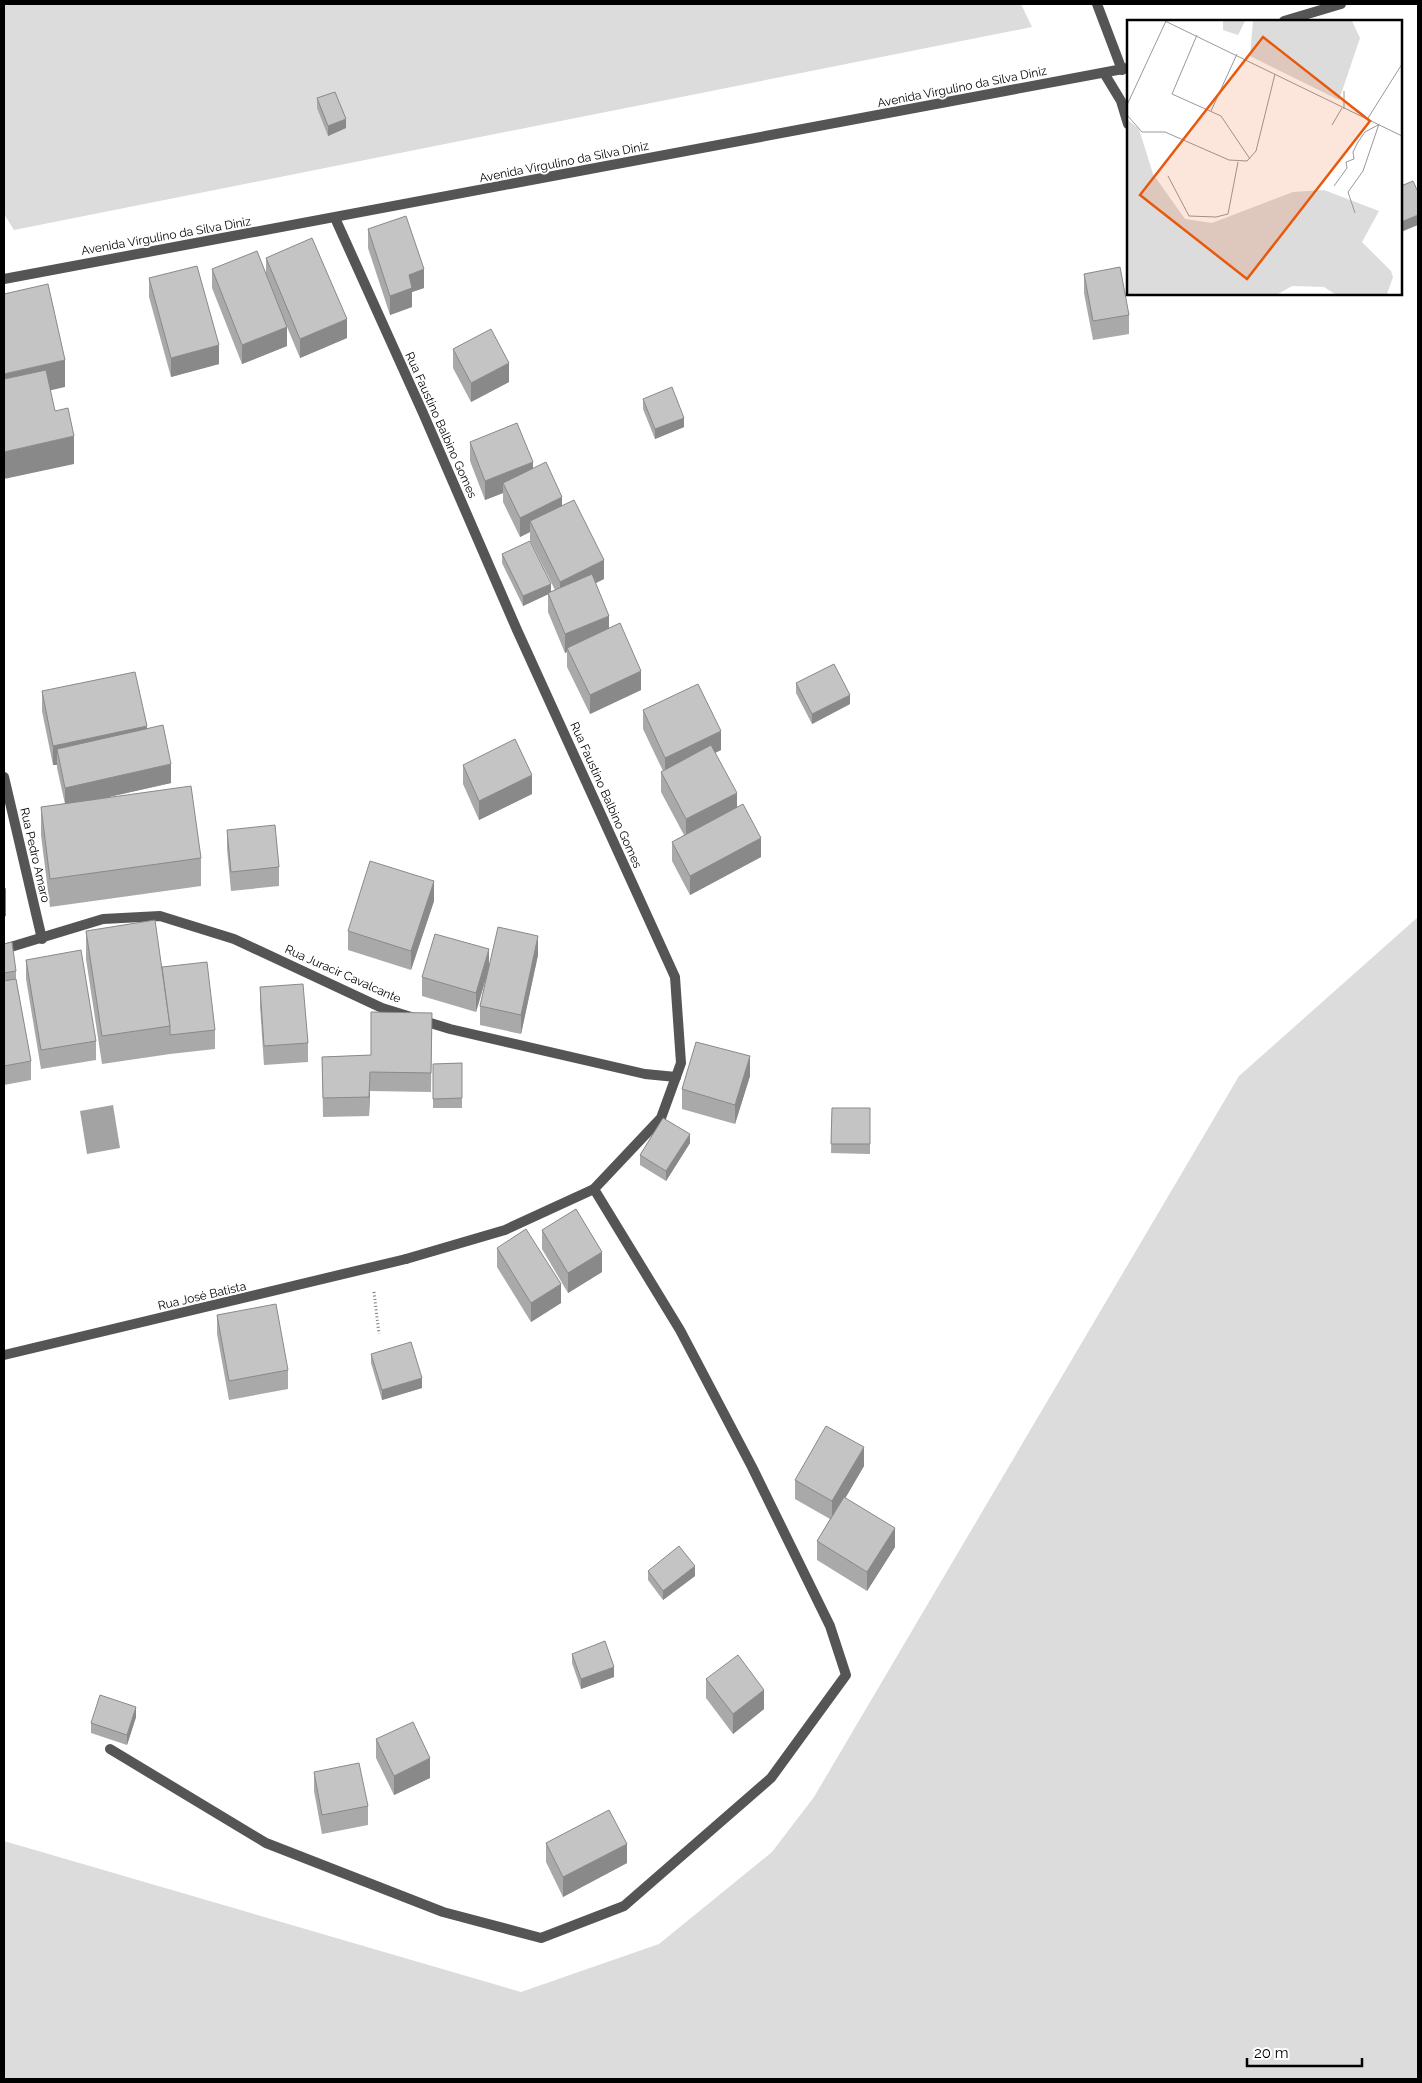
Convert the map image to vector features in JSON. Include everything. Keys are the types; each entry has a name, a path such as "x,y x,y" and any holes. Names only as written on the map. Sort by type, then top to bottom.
{"street":[{"path":"1097,4 1125,69"},
{"path":"1287,20 1341,4"},
{"name":"Avenida Virgulino da Silva Diniz","path":"4,279 1125,69"},
{"path":"1104,73 1121,101 1127,121"},
{"name":"Rua Faustino Balbino Gomes","path":"335,218 423,413 516,630 674,977 681,1063 661,1118 594,1189 505,1230 406,1259"},
{"name":"Rua Pedro Amaro","path":"4,777 42,939"},
{"name":"Rua Juracir Cavalcante","path":"4,949 103,919 160,916 234,940 382,1008 450,1029 645,1074 676,1077"},
{"path":"110,1748 266,1843 443,1912 541,1938 624,1906 771,1778 846,1675 830,1626 752,1467 680,1330 594,1189"},
{"name":"Rua José Batista","path":"4,1355 372,1269 406,1259"}],"path":[{"path":"372,1269 379,1334"}],"shaded area":[{"path":"4,4 1021,4 1032,27 14,230 4,214"},
{"path":"1418,917 1418,2079 4,2079 4,1841 521,1992 659,1944 772,1852 814,1797 1239,1076"},
{"path":"113,1105 120,1148 87,1154 80,1111"}],"building":[{"path":"335,92 346,119 328,126 317,98"},
{"path":"1413,181 1418,192 1418,215 1402,222 1402,186"},
{"path":"406,216 424,269 409,275 412,288 390,296 368,229"},
{"path":"312,238 347,319 300,339 266,258"},
{"path":"257,251 287,327 242,345 212,269"},
{"path":"197,266 219,345 171,358 149,278"},
{"path":"1120,267 1129,315 1093,321 1084,274"},
{"path":"48,284 65,360 4,374 4,294"},
{"path":"491,329 509,363 471,383 453,349"},
{"path":"46,370 55,411 68,408 74,436 4,452 4,379"},
{"path":"672,387 684,418 655,429 643,399"},
{"path":"517,423 533,462 485,481 470,442"},
{"path":"546,462 562,497 520,518 503,483"},
{"path":"574,500 604,560 560,582 530,521"},
{"path":"530,541 551,584 523,596 502,554"},
{"path":"592,574 609,616 565,634 548,593"},
{"path":"620,623 641,671 590,695 567,648"},
{"path":"834,664 850,695 812,714 796,683"},
{"path":"135,672 147,726 53,746 42,691"},
{"path":"698,684 721,731 665,758 643,710"},
{"path":"163,725 171,764 65,788 57,749"},
{"path":"515,739 532,775 479,801 463,765"},
{"path":"711,745 737,793 686,819 661,772"},
{"path":"191,786 201,858 50,879 41,807"},
{"path":"743,804 761,838 690,876 672,842"},
{"path":"275,825 279,867 231,872 227,830"},
{"path":"370,861 434,881 411,951 348,931"},
{"path":"155,920 170,1026 102,1036 86,931"},
{"path":"498,927 538,936 521,1015 480,1006"},
{"path":"435,934 489,949 476,993 422,977"},
{"path":"12,942 16,971 4,973 4,944"},
{"path":"81,950 96,1041 41,1050 26,960"},
{"path":"207,962 215,1030 170,1035 162,967"},
{"path":"16,979 31,1061 4,1066 4,981"},
{"path":"303,984 308,1043 264,1046 260,987"},
{"path":"371,1012 432,1013 431,1073 370,1072 369,1097 323,1098 322,1057 371,1055"},
{"path":"696,1042 750,1056 735,1105 682,1089"},
{"path":"462,1063 462,1098 433,1099 433,1064"},
{"path":"832,1108 870,1108 870,1144 831,1144"},
{"path":"663,1118 690,1134 666,1171 640,1155"},
{"path":"576,1209 602,1252 568,1273 542,1230"},
{"path":"526,1229 561,1284 531,1303 497,1248"},
{"path":"276,1304 288,1370 229,1381 217,1315"},
{"path":"411,1342 422,1378 382,1390 371,1354"},
{"path":"826,1426 864,1447 832,1501 795,1480"},
{"path":"844,1497 895,1528 867,1572 817,1541"},
{"path":"679,1546 695,1566 663,1591 648,1571"},
{"path":"605,1641 614,1667 581,1679 572,1654"},
{"path":"738,1655 764,1690 733,1714 706,1679"},
{"path":"100,1695 136,1707 127,1735 91,1723"},
{"path":"413,1722 430,1758 394,1776 376,1739"},
{"path":"359,1763 368,1806 322,1815 314,1772"},
{"path":"609,1810 627,1844 563,1877 546,1843"}]}
